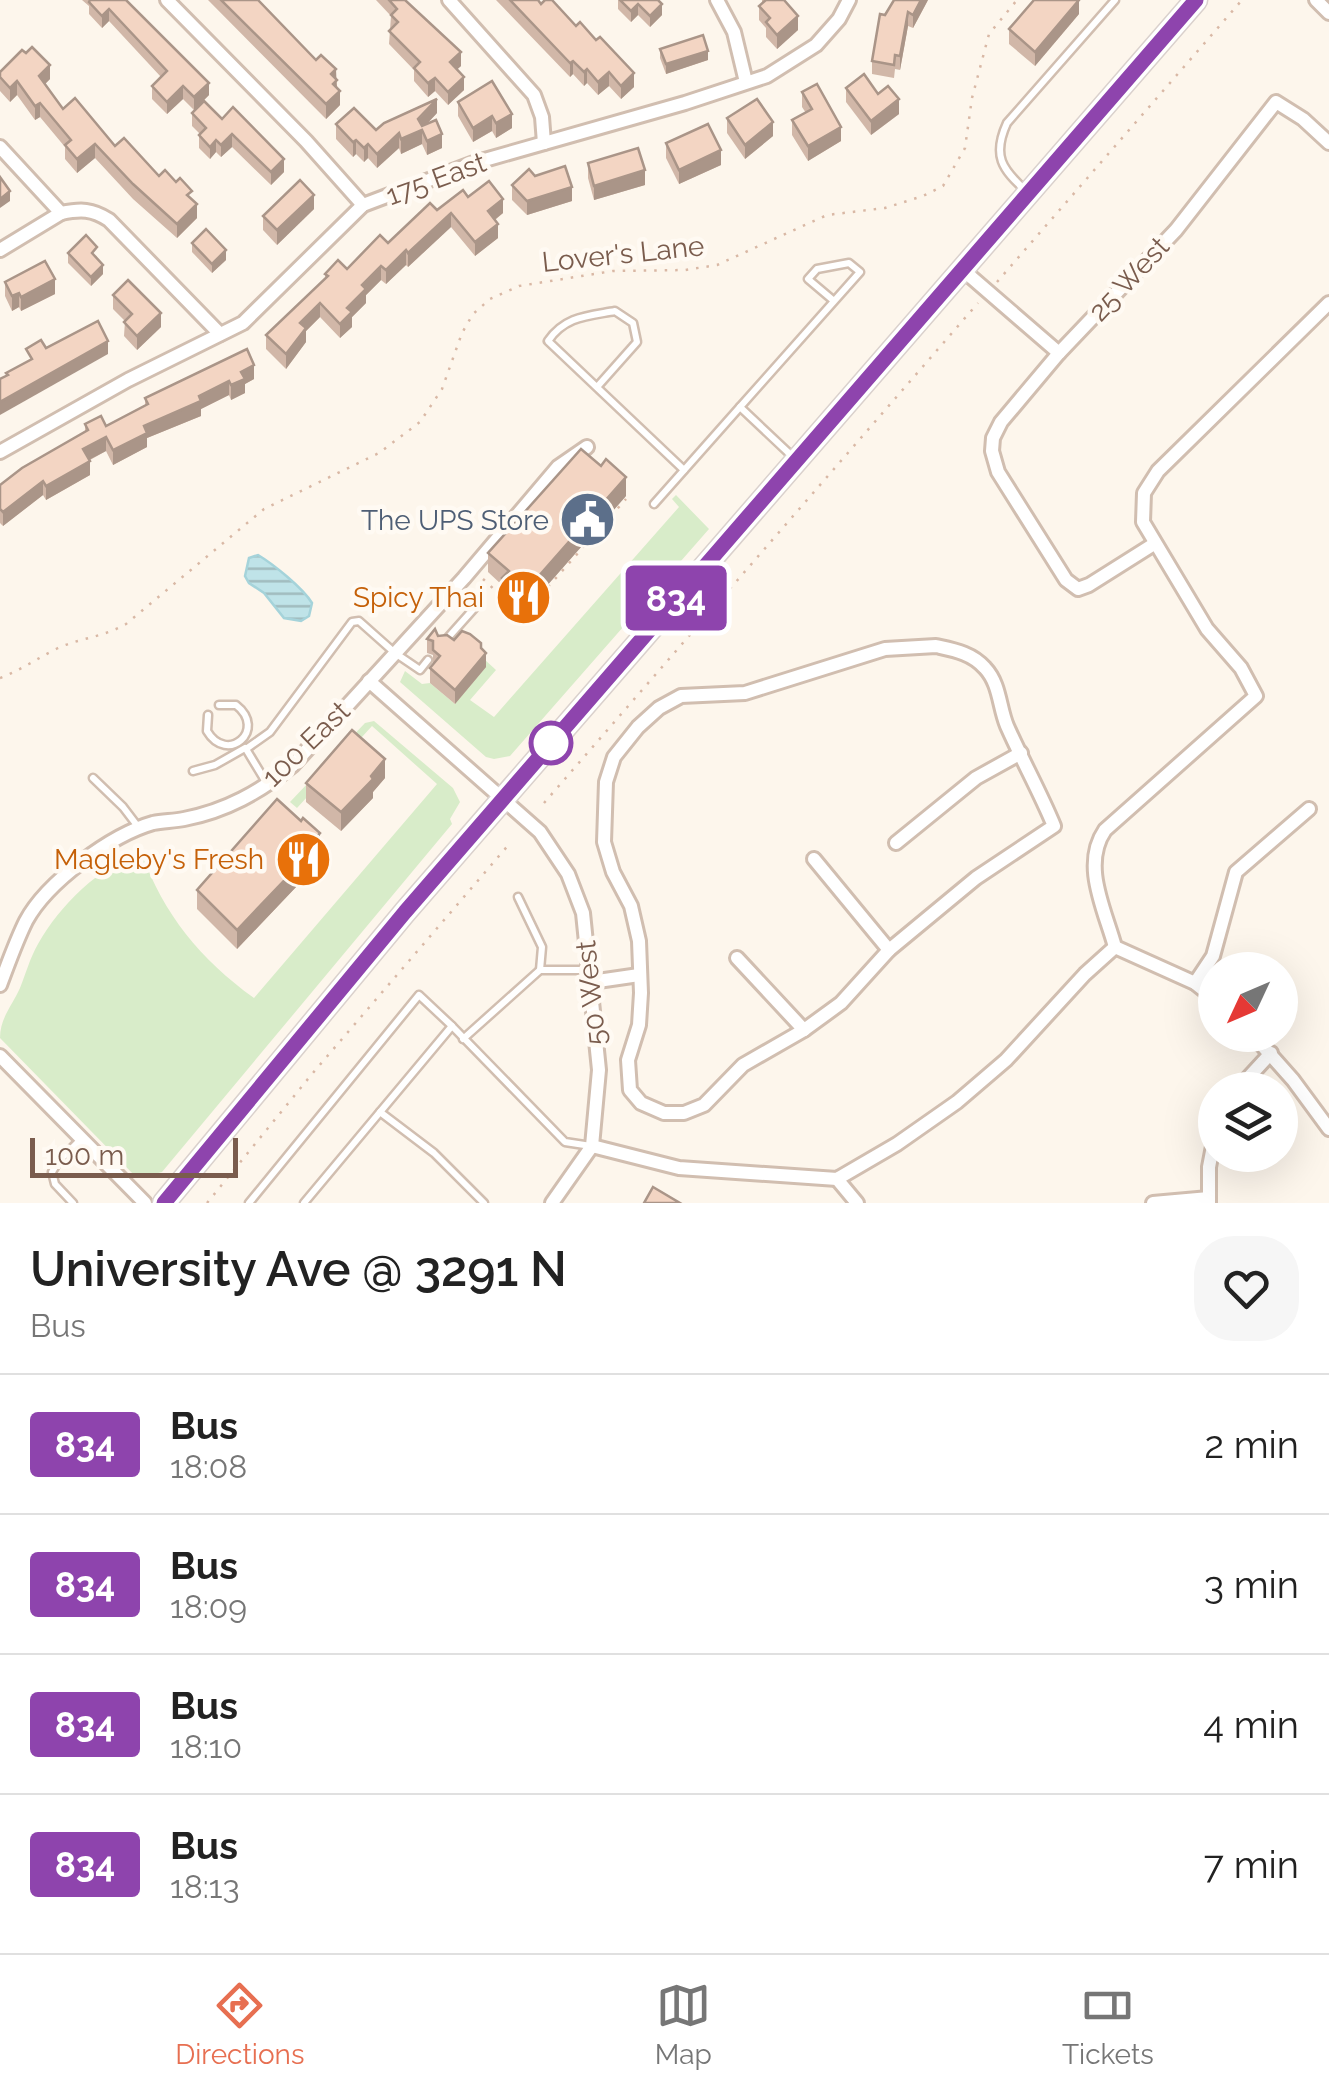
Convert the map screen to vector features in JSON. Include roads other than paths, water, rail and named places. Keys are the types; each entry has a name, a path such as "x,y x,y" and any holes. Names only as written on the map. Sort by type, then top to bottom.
{"highway":[{"path":"164,1203 503,798 1196,0"}],"street":[{"path":"167,0 306,141 363,205"},
{"path":"450,0 534,95 542,117 544,143"},
{"path":"717,0 734,32 746,82"},
{"name":"175 East","path":"0,452 128,380 243,323 363,205 474,163 686,104 776,71 816,45 839,19 849,0"},
{"path":"1316,0 1328,12"},
{"name":"25 West","path":"1154,544 1089,586 1078,589 1066,580 998,472 993,459 993,438 1001,422 1059,354 1176,230 1276,102 1329,142"},
{"path":"0,146 61,213"},
{"path":"0,250 61,213 82,209 109,220 220,334"},
{"path":"963,270 1059,354"},
{"path":"1115,947 1092,866 1096,844 1117,819 1256,696 1241,668 1207,629 1154,544 1143,522 1142,501 1150,480 1329,303"},
{"name":"100 East","path":"0,985 28,918 45,895 91,855 140,829 209,814 268,785 293,765 464,578 558,467 587,447"},
{"path":"936,646 958,650 988,670 1021,753 1054,826 994,864 889,950 840,1003 804,1030 743,1065 704,1105 684,1113 664,1113 641,1103 630,1090 628,1060 639,1024 640,941 631,906 613,872 604,842 602,815 614,757 638,727 659,708 681,696 745,693 885,648 936,646"},
{"name":"50 West","path":"370,681 540,832 568,874 583,913 599,1070 592,1146 552,1203"},
{"path":"896,843 976,778 1021,753"},
{"path":"1194,982 1213,956 1236,872 1308,809"},
{"path":"814,859 889,950"},
{"path":"1115,947 1198,985"},
{"path":"592,1146 679,1168 837,1180 957,1102 1006,1060 1115,947"},
{"path":"737,958 804,1030"},
{"path":"590,976 639,974"},
{"path":"1254,1072 1271,1053 1329,1129"},
{"path":"0,1056 146,1203"},
{"path":"1153,1203 1209,1200 1209,1172"},
{"path":"837,1180 858,1203"}],"lane":[{"path":"1029,194 1001,162 1000,138 1007,122 1115,0"},
{"path":"654,504 860,272 849,264 817,269 808,279 834,301"},
{"path":"597,387 637,342 633,323 616,312 558,326 548,340 597,387 684,470"},
{"path":"740,407 797,461"},
{"path":"442,644 478,604"},
{"path":"193,771 246,749 270,732 352,622 359,621 420,670 428,660"},
{"path":"208,715 207,730 215,741 228,745 240,741 248,729 246,715 236,705 219,704"},
{"path":"240,741 268,785"},
{"path":"93,778 124,806 140,829"},
{"path":"464,1039 540,970 542,946 518,897"},
{"path":"540,970 590,976"},
{"path":"249,1203 419,996 565,1142 592,1146"},
{"path":"304,1203 452,1026"},
{"path":"380,1112 434,1153 484,1203"},
{"path":"73,1203 55,1184 52,1172 82,1139"}],"water":[{"path":"258,555 308,597 312,603 309,616 301,621 284,618 264,593 249,583 245,576 249,558"}],"place":[{"name":"The UPS Store","path":"588,520"},
{"name":"Spicy Thai","path":"523,597"},
{"name":"Magleby's Fresh","path":"303,859"}]}
